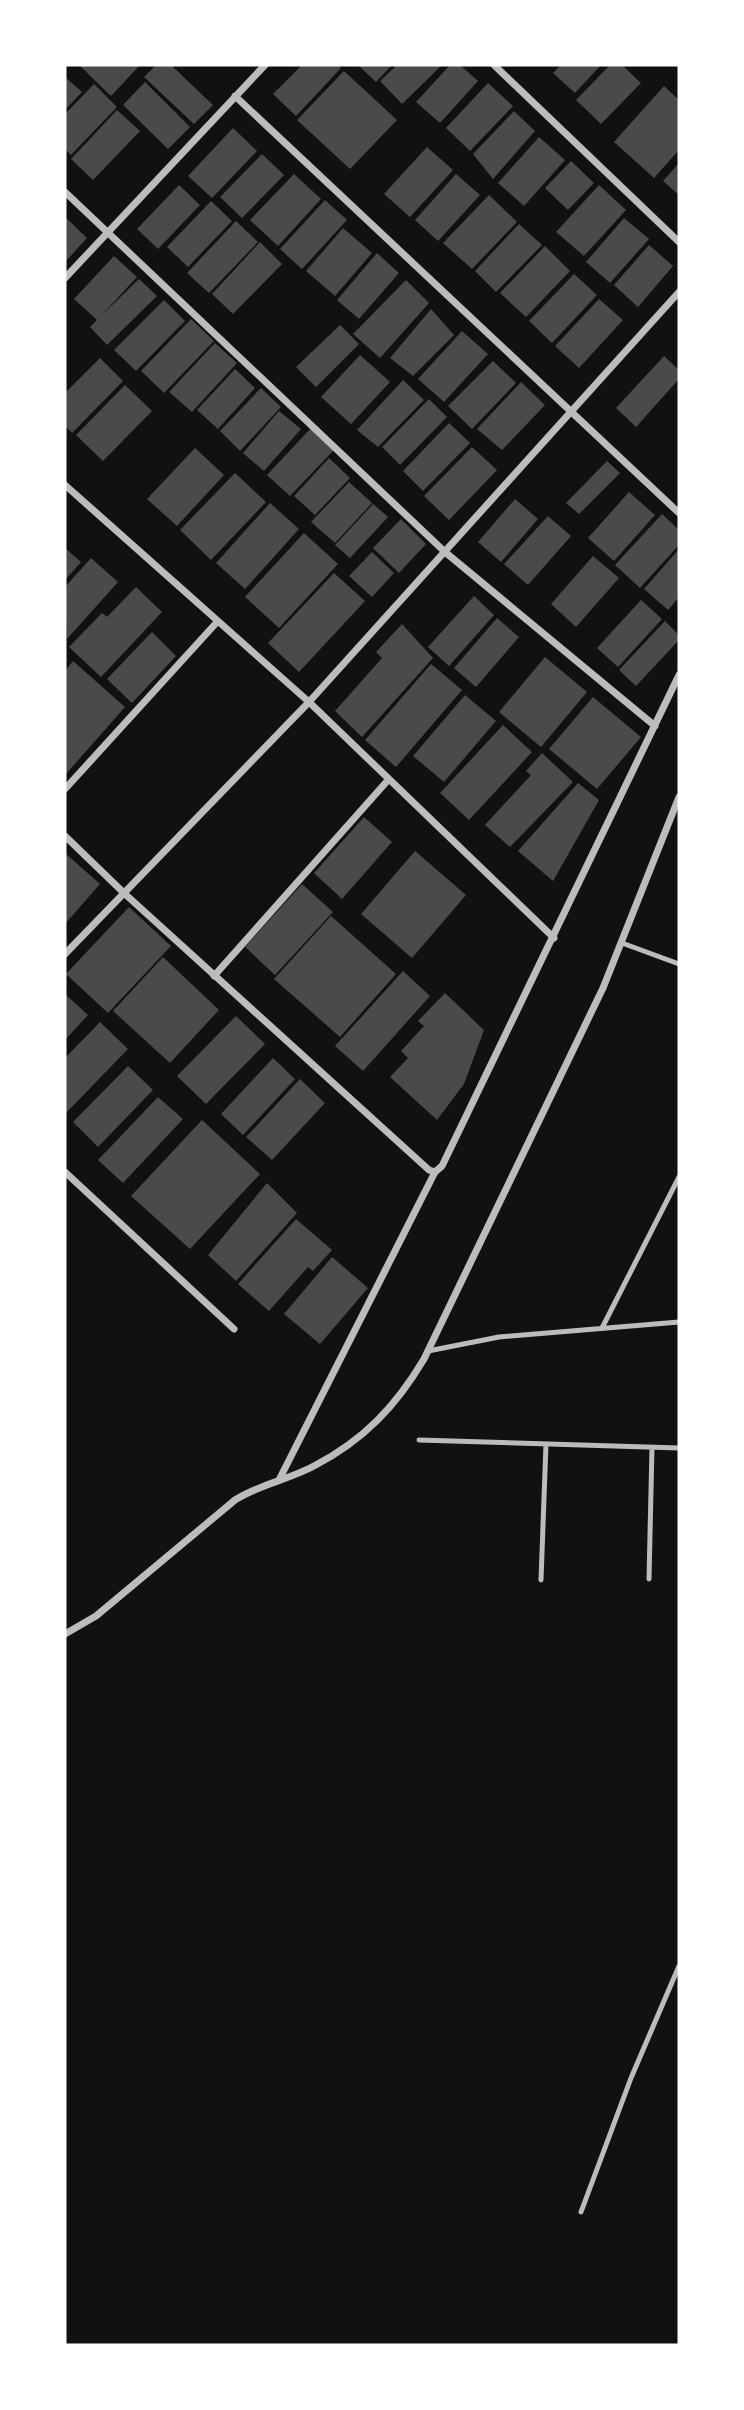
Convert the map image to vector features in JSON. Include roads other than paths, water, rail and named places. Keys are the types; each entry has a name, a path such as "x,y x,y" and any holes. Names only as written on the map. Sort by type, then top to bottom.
{"street":[{"path":"65,278 265,65"},
{"path":"494,65 679,242"},
{"path":"235,96 679,513"},
{"path":"65,192 444,552 655,726"},
{"path":"65,954 309,702 679,292"},
{"path":"65,485 309,702 554,938"},
{"path":"65,789 218,621"},
{"path":"279,1480 435,1172 442,1166 679,675"},
{"path":"214,975 389,779"},
{"path":"65,1634 96,1616 235,1500 251,1490 314,1466 367,1431 401,1397 428,1351 603,988 679,797"},
{"path":"65,836 214,975 429,1170 435,1172"},
{"path":"65,1172 234,1329"}],"lane":[{"path":"621,943 679,964"},
{"path":"602,1328 679,1177"},
{"path":"428,1351 499,1337 679,1322"},
{"path":"419,1440 679,1448"},
{"path":"541,1580 546,1444"},
{"path":"649,1579 652,1447"},
{"path":"581,2212 631,2078 679,1966"}]}
